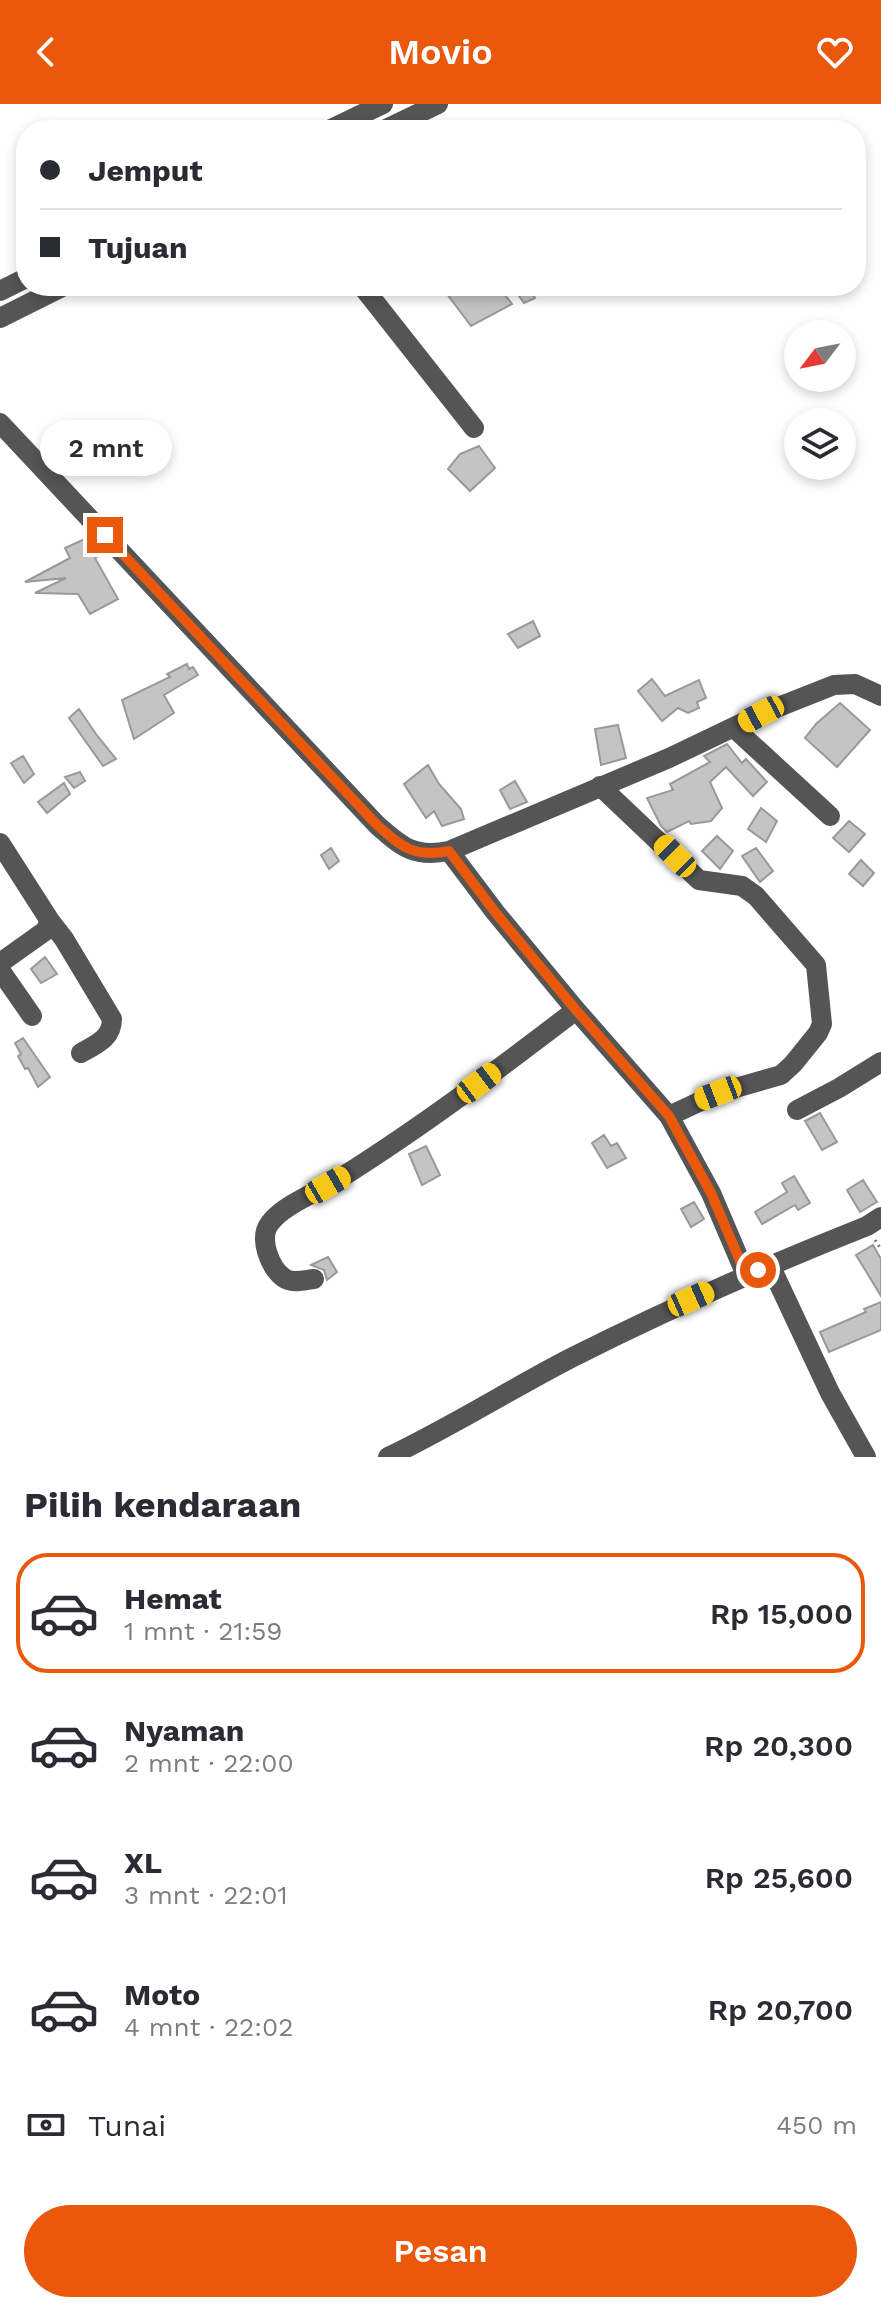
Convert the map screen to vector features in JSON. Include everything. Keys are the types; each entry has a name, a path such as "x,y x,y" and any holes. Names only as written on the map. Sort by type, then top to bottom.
{"street":[{"path":"350,120 383,104"},
{"path":"405,120 438,104"},
{"path":"0,318 44,296"},
{"path":"370,296 474,428"},
{"path":"0,423 377,825 409,850 421,854 449,851 761,714 844,683 863,687 881,696"},
{"path":"734,728 830,816"},
{"path":"600,786 699,880 742,886 756,896 816,965 822,1024 793,1064 781,1075 718,1093 669,1116"},
{"path":"0,843 112,1019 105,1038 81,1053"},
{"path":"449,851 576,1010 669,1116 711,1193 746,1275"},
{"path":"0,963 38,937 50,921"},
{"path":"0,970 32,1016"},
{"path":"314,1279 291,1281 276,1268 265,1245 270,1223 479,1083 576,1010"},
{"path":"797,1110 881,1062"},
{"path":"388,1457 472,1415 568,1360 691,1299 867,1226 881,1217"},
{"path":"770,1265 830,1393 866,1457"}],"building":[{"path":"448,296 506,296 512,304 471,326"},
{"path":"519,296 534,296 535,298 524,303"},
{"path":"479,446 495,468 470,491 448,469 460,454"},
{"path":"89,537 104,553 95,558 118,599 90,614 78,594 35,593 66,578 25,582 70,558 65,548"},
{"path":"533,621 540,636 518,648 508,634"},
{"path":"187,664 198,675 164,695 174,713 134,739 122,700 170,677 167,674"},
{"path":"652,679 665,696 699,680 706,698 697,702 699,708 688,713 678,708 662,721 638,691"},
{"path":"840,703 870,730 837,767 805,738"},
{"path":"79,709 116,759 103,766 69,718"},
{"path":"618,725 626,758 601,765 595,729"},
{"path":"727,744 742,763 746,759 767,782 753,796 726,767 710,782 722,808 711,821 691,824 689,821 667,832 647,798 673,790 670,784 710,762 704,756"},
{"path":"23,756 34,774 24,783 11,763"},
{"path":"428,765 439,784 461,809 464,819 442,826 434,811 426,818 404,784"},
{"path":"80,772 85,781 74,788 65,777"},
{"path":"515,781 527,802 510,809 500,790"},
{"path":"64,783 70,794 47,813 38,802"},
{"path":"761,808 777,821 766,842 748,829"},
{"path":"849,821 865,834 849,852 833,838"},
{"path":"717,836 733,851 720,869 702,851"},
{"path":"331,848 339,861 329,869 321,855"},
{"path":"756,848 773,871 760,882 742,856"},
{"path":"861,860 874,873 863,886 849,874"},
{"path":"45,957 57,974 41,983 31,969"},
{"path":"23,1038 50,1077 38,1087 18,1056 21,1054 15,1043"},
{"path":"820,1113 837,1142 822,1150 805,1121"},
{"path":"604,1135 611,1146 617,1143 626,1158 607,1168 592,1143"},
{"path":"426,1146 440,1175 422,1185 409,1154"},
{"path":"794,1176 810,1203 798,1210 795,1205 762,1224 755,1212 787,1192 782,1183"},
{"path":"863,1180 877,1202 860,1212 847,1190"},
{"path":"694,1202 704,1219 691,1227 681,1209"},
{"path":"873,1245 881,1259 881,1296 856,1255"},
{"path":"328,1257 337,1272 327,1280 324,1270 311,1265"},
{"path":"881,1302 881,1330 829,1352 820,1332"}],"route":[{"path":"105,535 377,825 409,850 421,854 449,851 576,1010 669,1116 711,1193 746,1275 758,1270"}]}
